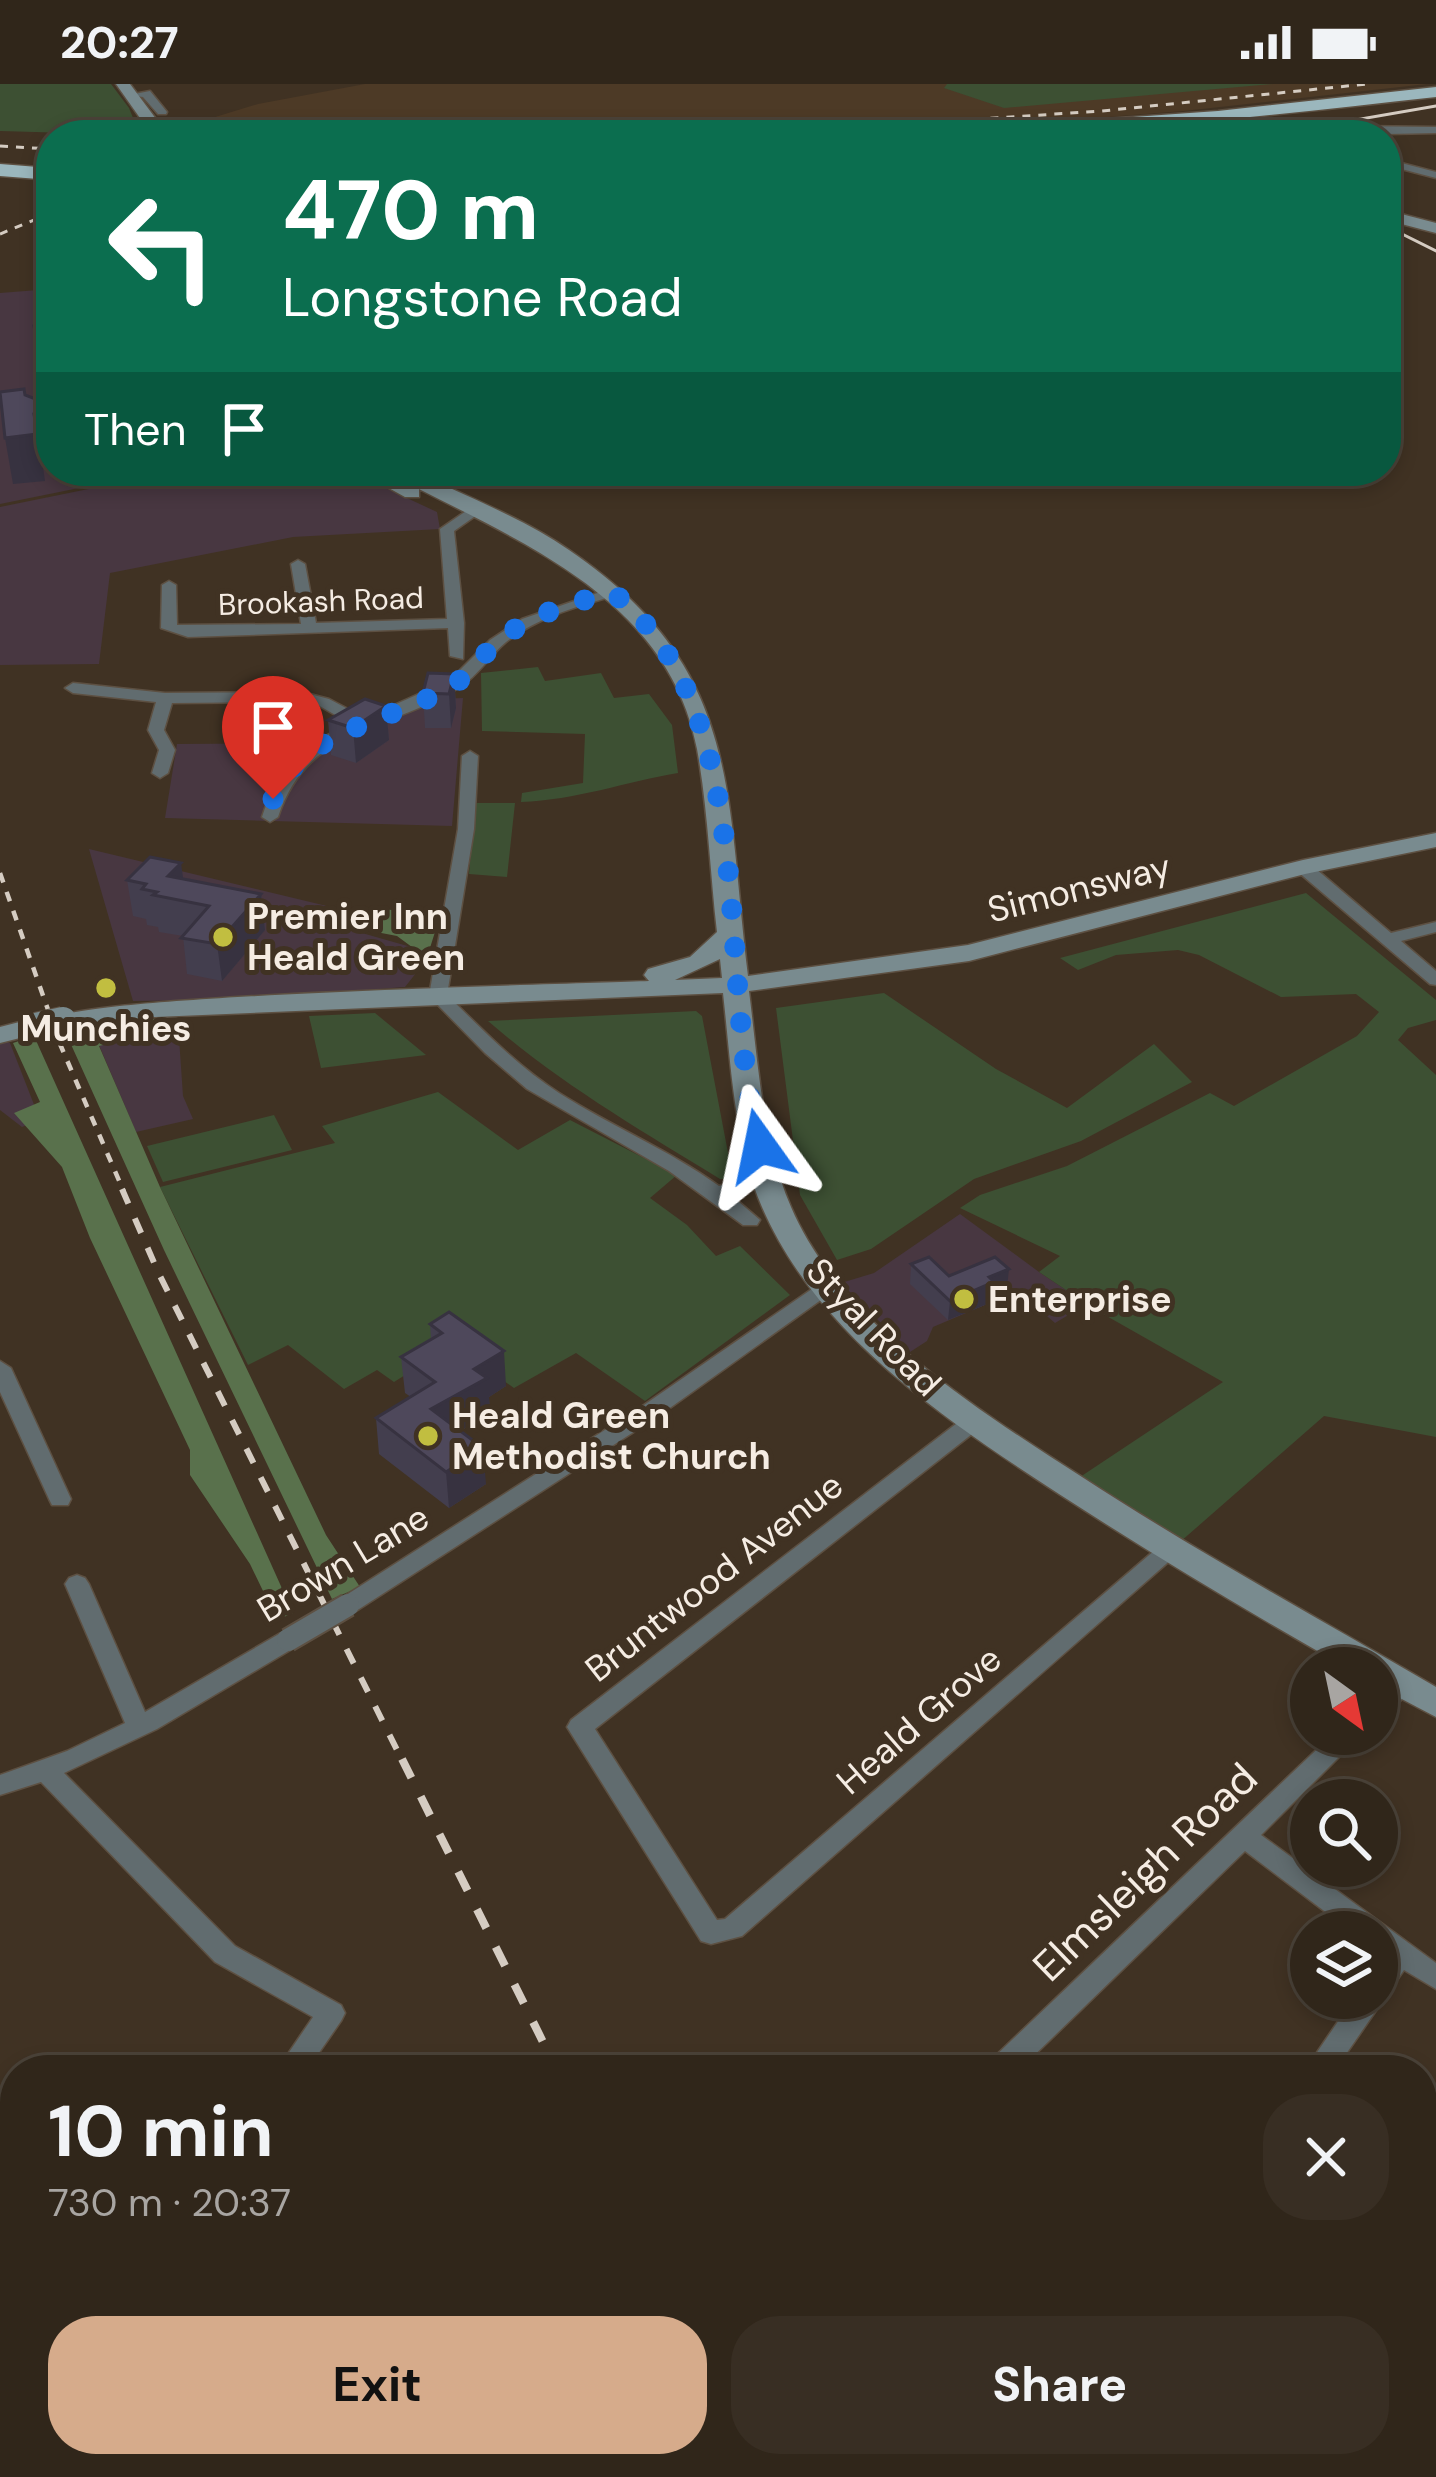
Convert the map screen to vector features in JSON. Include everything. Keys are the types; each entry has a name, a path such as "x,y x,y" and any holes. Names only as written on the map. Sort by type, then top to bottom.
{"highway":[{"path":"1162,120 1436,96"},
{"path":"1187,120 1436,96"},
{"path":"0,167 36,170"}],"main road":[{"path":"129,90 152,120"},
{"path":"1401,216 1436,228"},
{"name":"Styal Road","path":"399,486 447,509 474,512 559,552 612,592 660,639 693,698 708,747 750,1109 776,1206 825,1287 903,1367 973,1422 1327,1647"},
{"name":"Styal Road","path":"430,486 474,512"},
{"name":"Simonsway","path":"513,994 736,985 969,953 1303,867 1436,840"},
{"path":"0,1035 63,1020 155,1009 513,994 539,984 673,973 695,966 716,951 731,931"},
{"name":"Styal Road","path":"1398,1688 1436,1704"}],"street":[{"path":"1401,130 1436,130"},
{"path":"1401,166 1436,175"},
{"path":"458,656 447,529 474,512"},
{"path":"298,564 309,629"},
{"name":"Brookash Road","path":"169,585 169,628 188,632 456,622"},
{"path":"270,817 273,799 286,775 361,723 455,683 502,638 524,624 612,592"},
{"path":"73,688 166,698 302,697 323,702 361,723"},
{"path":"141,766 160,769 167,750 156,730 166,698"},
{"path":"470,756 466,829 438,997 513,1070 585,1117 684,1169 750,1220"},
{"path":"1303,867 1436,980"},
{"path":"1387,939 1436,927"},
{"path":"716,1194 741,1185"},
{"name":"Brown Lane","path":"0,1786 48,1772 139,1727 348,1605 652,1410 825,1287"},
{"path":"0,1368 6,1397 61,1499"},
{"name":"Bruntwood Avenue","path":"711,1934 580,1727 973,1422"},
{"name":"Heald Grove","path":"711,1934 733,1928 1170,1550"},
{"path":"77,1584 139,1727"},
{"name":"Elmsleigh Road","path":"1015,2055 1326,1755"},
{"path":"48,1772 225,1954 332,2014 302,2055"},
{"path":"1243,1834 1345,1911"},
{"path":"1398,1956 1436,1978"},
{"path":"1329,2055 1354,2019"}],"shaded area":[{"path":"365,84 1427,84 1070,120 206,120 258,104"},
{"path":"36,290 36,486 89,486 0,504 0,293"},
{"path":"103,486 381,486 437,512 440,529 293,537 110,573 99,664 0,665 0,507"},
{"path":"463,698 452,826 165,818 177,744 311,743 436,699"},
{"path":"89,849 356,913 347,924 355,931 432,953 405,987 238,1000 133,1001"},
{"path":"178,1023 183,1096 193,1119 136,1132 93,1031"},
{"path":"0,1039 10,1043 40,1120 22,1127 0,1110"},
{"path":"960,1214 1087,1304 1055,1323 1018,1291 933,1327 927,1341 910,1352 841,1283 874,1273"}],"green space":[{"path":"0,84 111,84 134,120 36,120 36,132 0,131"},
{"path":"947,84 1273,84 1004,108 944,88"},
{"path":"538,667 545,681 601,673 614,698 649,694 672,725 678,773 521,802 522,793 583,783 585,734 482,731 481,673"},
{"path":"475,803 515,803 507,877 469,874"},
{"path":"1306,893 1436,1000 1436,1020 1408,1028 1398,1040 1436,1075 1436,1437 1324,1416 1180,1542 1077,1479 1223,1382 1039,1272 1060,1256 960,1208 980,1195 1067,1166 1210,1093 1234,1106 1357,1036 1379,1012 1356,994 1281,997 1199,955 1178,950 1116,955 1078,970 1060,958"},
{"path":"360,908 441,913 429,951 416,950 397,936 350,927 348,922"},
{"path":"884,993 996,1069 1067,1108 1154,1044 1192,1082 1081,1141 974,1179 871,1249 837,1260 800,1195 776,1008"},
{"path":"696,1011 702,1016 733,1179 720,1179 601,1105 488,1021"},
{"path":"375,1013 426,1055 321,1068 309,1016"},
{"path":"116,1020 162,1023 162,1031 99,1046 160,1187 326,1535 360,1587 332,1599 69,1040 69,1032"},
{"path":"34,1036 293,1613 277,1620 250,1564 190,1475 190,1450 90,1238 62,1167 14,1113 40,1102 13,1043"},
{"path":"438,1092 518,1150 570,1120 677,1175 650,1198 687,1225 716,1256 740,1246 790,1295 645,1401 576,1353 514,1388 453,1345 394,1382 377,1370 344,1389 288,1345 248,1365 160,1187 335,1143 322,1126"},
{"path":"274,1115 292,1150 163,1182 147,1146"}],"building":[{"path":"24,389 25,395 36,399 36,434 5,438 0,392"},
{"path":"428,673 454,674 449,694 423,693"},
{"path":"365,699 386,706 353,728 328,720"},
{"path":"150,857 181,863 168,876 261,894 217,944 181,938 209,906 153,895 157,892 142,889 146,884 127,880"},
{"path":"929,1257 949,1276 995,1257 1009,1269 989,1277 994,1282 950,1301 911,1264"},
{"path":"449,1312 504,1351 474,1369 487,1378 431,1409 483,1448 446,1472 376,1418 435,1382 401,1357 442,1333 430,1324"}],"tram line":[{"path":"1355,120 1436,106"},
{"path":"1401,234 1436,251"}],"railway":[{"path":"964,120 1367,84"},
{"path":"0,146 36,148"},
{"path":"0,234 36,219"},
{"path":"0,873 60,1044 124,1192"},
{"path":"122,1189 159,1274 403,1762"},
{"path":"402,1759 550,2055"}],"place":[{"name":"Premier Inn Heald Green","path":"223,937"},
{"name":"Munchies","path":"106,988"},
{"name":"Enterprise","path":"964,1299"},
{"name":"Heald Green Methodist Church","path":"428,1436"}],"route":[{"path":"273,799 278,785 301,761 361,723 455,683 502,638 524,624 549,611 612,592 660,639 677,666 708,747 725,864 743,1066 760,1146"}]}
